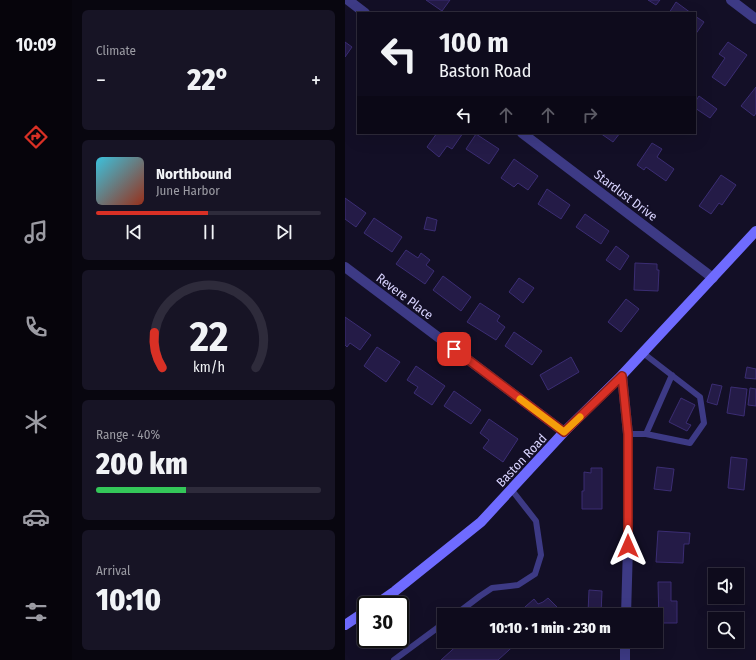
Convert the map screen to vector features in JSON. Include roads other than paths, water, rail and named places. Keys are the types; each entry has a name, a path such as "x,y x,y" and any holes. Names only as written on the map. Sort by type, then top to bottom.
{"main road":[{"name":"Baston Road","path":"388,596 481,522 564,432 622,376 756,231"},
{"path":"345,625 357,617"}],"street":[{"path":"347,0 364,12"},
{"path":"731,0 756,19"},
{"name":"Stardust Drive","path":"524,134 713,278"},
{"name":"Revere Place","path":"345,267 564,432"},
{"path":"622,376 628,434 626,608"},
{"path":"625,648 625,660"}],"lane":[{"path":"628,434 646,434 690,443 704,423 700,397 643,353"},
{"path":"646,434 672,375"},
{"path":"464,608 492,588 518,585 535,574 541,555 536,520 511,489"},
{"path":"394,660 437,628"}]}
